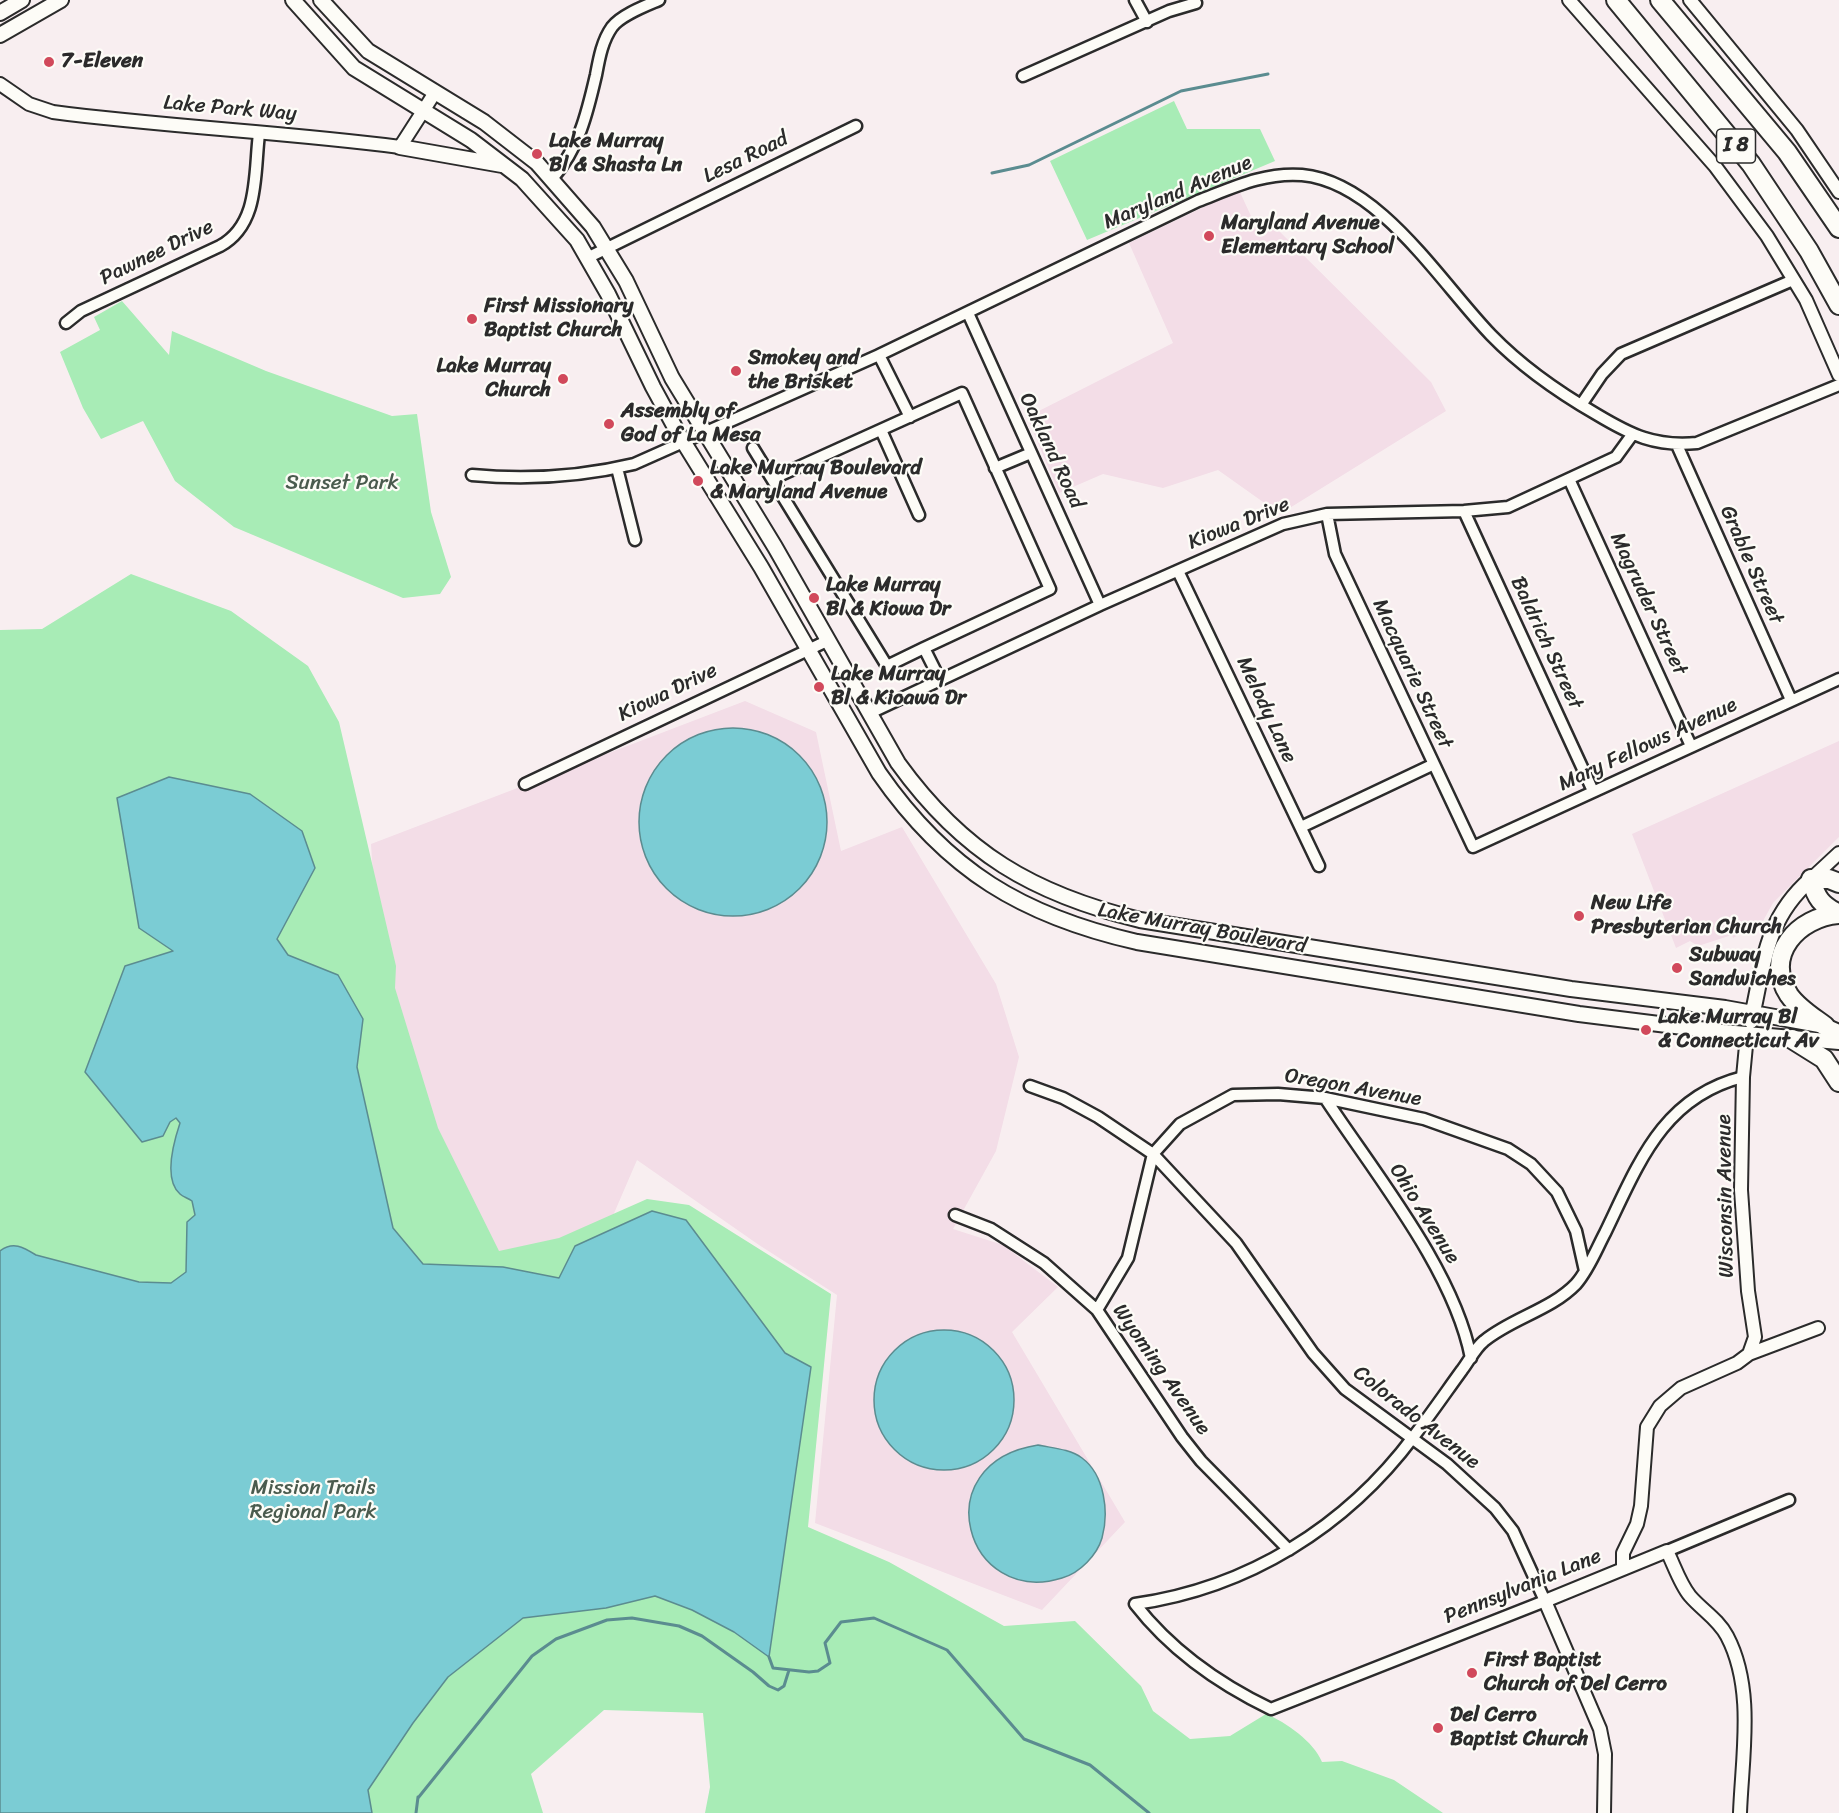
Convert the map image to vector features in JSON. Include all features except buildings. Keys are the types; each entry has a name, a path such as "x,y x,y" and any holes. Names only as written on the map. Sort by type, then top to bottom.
{"highway":[{"name":"I 8","path":"1616,0 1751,164 1809,251 1839,305"},
{"name":"I 8","path":"1660,0 1787,152 1839,228"},
{"path":"1839,883 1829,879 1811,879 1816,899 1825,908 1839,914"},
{"path":"1832,1029 1789,995 1781,976 1781,957 1787,942 1797,929 1814,918 1839,914"},
{"path":"1792,1039 1824,1059 1839,1082"}],"main road":[{"path":"0,14 22,0"},
{"path":"0,35 61,0"},
{"name":"Lake Murray Boulevard","path":"293,0 354,68 471,140 504,165 522,179 577,240 684,442 810,650 879,773 899,801 940,847 978,877 1011,898 1089,931 1137,942 1572,1012 1748,1035 1839,1042"},
{"name":"Lake Murray Boulevard","path":"321,0 368,51 434,94 484,122 537,163 581,211 626,281 672,378 704,434 829,640 898,763 933,807 956,831 980,851 1021,878 1098,910 1140,920 1571,989 1752,1014 1832,1029"},
{"path":"400,147 504,165"},
{"path":"1748,1035 1772,928 1787,904 1811,879"},
{"path":"1414,988 1417,965"},
{"path":"1571,989 1572,1012"}],"street":[{"path":"552,179 577,142 585,124 603,45 612,28 618,21 659,0"},
{"path":"1135,0 1147,21"},
{"path":"1569,0 1715,166 1767,236 1806,300 1839,375"},
{"path":"1690,0 1797,130 1839,192"},
{"path":"1023,76 1147,21 1196,3"},
{"name":"Lake Park Way","path":"0,84 29,104 53,112 259,134 310,135 400,147"},
{"path":"400,147 434,94"},
{"name":"Lesa Road","path":"587,258 856,126"},
{"name":"Pawnee Drive","path":"66,323 81,310 220,246 237,233 246,220 251,206 259,134"},
{"name":"Maryland Avenue","path":"472,475 545,477 634,464 879,355 1198,201 1240,184 1276,175 1304,175 1338,184 1368,201 1492,335 1527,368 1581,405 1632,435 1677,445 1697,443 1839,385"},
{"path":"1581,405 1602,374 1621,354 1793,280"},
{"name":"Oakland Road","path":"968,313 1100,605"},
{"path":"879,355 910,417"},
{"path":"753,448 772,479 887,666 1050,589 962,393 772,479"},
{"path":"881,430 919,515"},
{"name":"Kiowa Drive","path":"870,713 1254,535 1299,519 1327,514 1464,511 1508,507 1616,458 1632,435"},
{"name":"Grable Street","path":"1677,445 1791,700"},
{"path":"995,468 1031,453"},
{"path":"617,468 635,540"},
{"name":"Magruder Street","path":"1569,479 1691,746"},
{"name":"Baldrich Street","path":"1464,511 1593,791"},
{"name":"Macquarie Street","path":"1327,514 1335,554 1432,765 1473,847"},
{"name":"Melody Lane","path":"1179,570 1318,866"},
{"name":"Kiowa Drive","path":"525,784 829,640"},
{"path":"924,648 940,680"},
{"name":"Mary Fellows Avenue","path":"1473,847 1839,678"},
{"path":"1301,827 1432,765"},
{"path":"1811,879 1839,853"},
{"name":"Wisconsin Avenue","path":"1748,1035 1743,1077 1741,1190 1748,1290 1755,1337 1749,1354"},
{"path":"1289,1550 1364,1495 1413,1438 1483,1342 1515,1321 1548,1305 1576,1284 1643,1154 1658,1131 1676,1114 1716,1085 1743,1077"},
{"name":"Colorado Avenue","path":"1030,1086 1064,1098 1098,1117 1153,1154 1236,1243 1313,1353 1345,1389 1447,1464 1495,1508 1513,1531 1600,1729 1605,1754 1604,1813"},
{"name":"Oregon Avenue","path":"1097,1310 1128,1258 1153,1154 1180,1124 1233,1095 1278,1094 1325,1098 1424,1119 1496,1143 1520,1156 1545,1177 1563,1203 1575,1231 1584,1271"},
{"name":"Ohio Avenue","path":"1325,1098 1432,1260 1460,1320 1471,1358"},
{"name":"Wyoming Avenue","path":"954,1215 991,1229 1044,1263 1097,1310 1182,1437 1201,1461 1289,1550"},
{"path":"1623,1568 1623,1552 1637,1524 1641,1506 1645,1443 1650,1420 1673,1394 1737,1363 1749,1354 1818,1328"},
{"name":"Pennsylvania Lane","path":"1289,1550 1235,1580 1173,1599 1135,1604 1156,1631 1195,1662 1249,1699 1271,1709 1545,1601 1789,1500"},
{"path":"1667,1551 1689,1595 1713,1617 1727,1635 1737,1659 1744,1687 1740,1813"}],"shaded area":[{"path":"1239,190 1256,227 1276,228 1431,382 1446,411 1280,514 1218,470 1163,488 1103,474 1059,493 1027,417 1173,343 1129,243"},
{"path":"745,701 816,732 841,851 902,827 996,984 1019,1057 996,1151 953,1229 1003,1245 1058,1287 1012,1332 1125,1522 1042,1610 815,1523 837,1295 759,1245 637,1160 612,1218 550,1248 483,1253 380,989 371,844"},
{"path":"1839,741 1839,837 1773,903 1763,921 1733,938 1732,935 1698,946 1690,941 1676,948 1632,834"}],"green space":[{"path":"1174,101 1187,129 1260,129 1275,161 1087,240 1050,161"},
{"name":"Sunset Park","path":"122,301 169,355 172,331 266,371 392,416 417,414 431,512 451,577 440,594 403,598 234,527 175,481 143,421 101,439 83,408 60,352 100,330 94,317"},
{"name":"Mission Trails Regional Park","path":"131,574 231,611 308,666 339,722 396,966 395,988 438,1128 499,1251 559,1238 647,1199 689,1205 831,1294 808,1527 889,1562 1004,1626 1075,1621 1141,1686 1153,1711 1190,1739 1230,1736 1266,1714 1282,1722 1306,1740 1322,1762 1342,1761 1394,1780 1443,1813 705,1813 710,1787 703,1713 604,1710 531,1774 543,1813 0,1813 0,630 42,629"}],"water":[{"path":"733,728 769,735 793,749 806,762 820,786 827,822 820,858 806,882 793,895 769,909 733,916 697,909 673,895 660,882 646,858 639,822 646,786 660,762 673,749 697,735"},
{"path":"169,777 250,794 302,831 315,868 277,939 288,955 338,975 363,1019 357,1067 393,1228 423,1264 503,1267 559,1278 575,1246 652,1211 686,1220 785,1353 811,1367 769,1657 734,1632 692,1610 655,1596 606,1608 523,1618 448,1677 413,1723 368,1790 372,1813 0,1813 0,1251 9,1246 18,1246 36,1255 139,1282 171,1283 186,1272 187,1222 195,1215 192,1201 180,1194 172,1179 171,1160 180,1123 176,1118 170,1122 163,1136 142,1142 85,1072 125,966 173,951 139,928 117,798"},
{"path":"944,1330 971,1335 994,1350 1009,1373 1014,1400 1009,1427 994,1450 971,1465 944,1470 917,1465 894,1450 879,1427 874,1400 879,1373 894,1350 917,1335"},
{"path":"1038,1445 1072,1453 1090,1465 1100,1484 1105,1517 1100,1544 1081,1568 1062,1578 1029,1582 1002,1572 982,1554 971,1530 970,1503 980,1478 1002,1457"}],"waterway":[{"path":"992,173 1029,165 1181,91 1268,74"},
{"path":"418,1798 532,1656 556,1639 607,1620 632,1618 679,1626 702,1636 769,1686 778,1690 784,1686 789,1670"},
{"path":"769,1657 773,1668 818,1671 830,1663 825,1643 841,1622 874,1618 947,1650 1024,1739 1090,1765 1149,1813"},
{"path":"416,1813 418,1797"}],"place":[{"name":"7-Eleven","path":"49,62"},
{"name":"Lake Murray Bl & Shasta Ln","path":"537,154"},
{"name":"Maryland Avenue Elementary School","path":"1209,236"},
{"name":"First Missionary Baptist Church","path":"472,319"},
{"name":"Smokey and the Brisket","path":"736,371"},
{"name":"Lake Murray Church","path":"563,379"},
{"name":"Assembly of God of La Mesa","path":"609,424"},
{"name":"Lake Murray Boulevard & Maryland Avenue","path":"698,481"},
{"name":"Lake Murray Bl & Kiowa Dr","path":"814,598"},
{"name":"Lake Murray Bl & Kioawa Dr","path":"819,687"},
{"name":"New Life Presbyterian Church","path":"1579,916"},
{"name":"Subway Sandwiches","path":"1677,968"},
{"name":"Lake Murray Bl & Connecticut Av","path":"1646,1030"},
{"name":"First Baptist Church of Del Cerro","path":"1472,1673"},
{"name":"Del Cerro Baptist Church","path":"1438,1728"}]}
